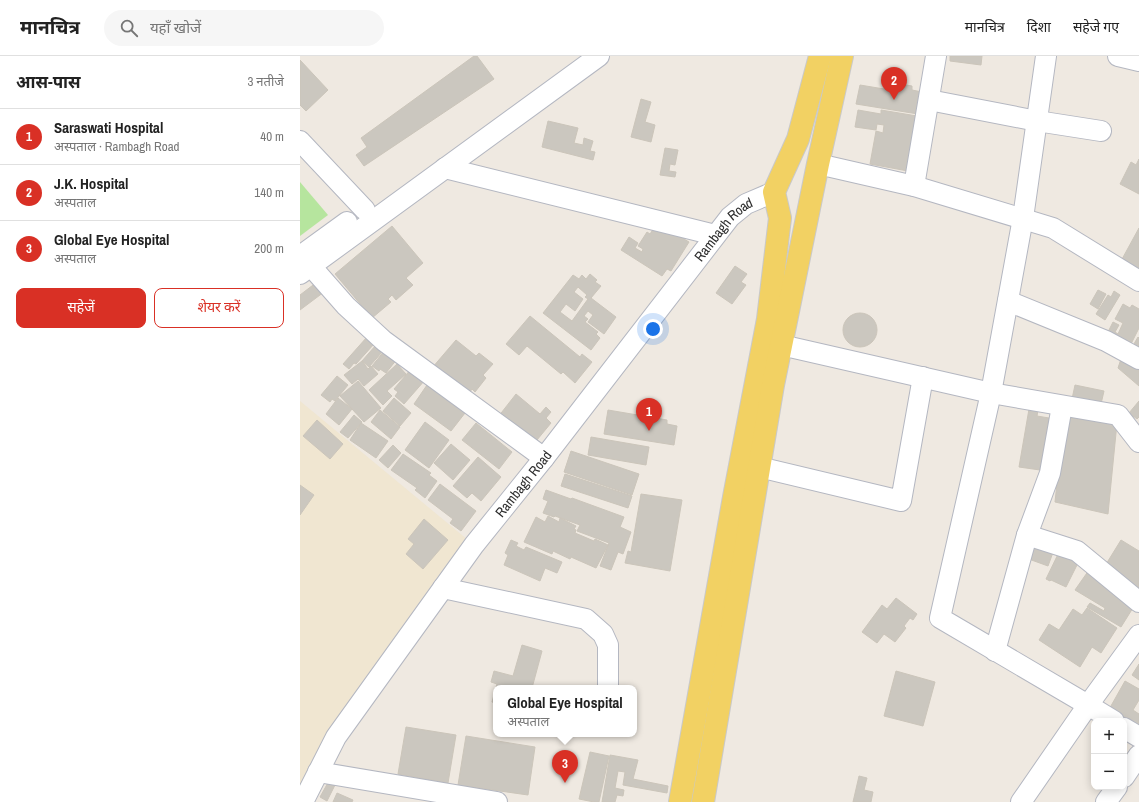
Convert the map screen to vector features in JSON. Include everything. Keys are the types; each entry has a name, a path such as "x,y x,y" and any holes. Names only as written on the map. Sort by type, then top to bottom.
{"main road":[{"path":"680,802 734,497 768,319 780,218 774,192 798,139 820,56"},
{"path":"703,802 781,345 806,220 842,56"},
{"path":"798,139 808,141 820,155"},
{"path":"780,218 788,221 806,220"}],"street":[{"path":"303,263 365,210 576,56"},
{"path":"303,263 445,168 599,56"},
{"path":"914,186 936,56"},
{"path":"1046,56 1023,218 991,393 940,618 1109,718"},
{"path":"1118,56 1139,61"},
{"path":"929,100 1037,121 1101,131"},
{"path":"300,141 365,210"},
{"path":"820,155 914,186 1053,228 1139,281"},
{"path":"445,168 715,235"},
{"name":"Rambagh Road","path":"303,802 336,737 474,545 544,458 730,217 746,204 774,192"},
{"path":"303,263 384,341 544,458"},
{"path":"1008,300 1106,341 1139,359"},
{"path":"781,345 991,393 1118,415 1139,442"},
{"path":"759,467 901,501 923,378"},
{"path":"995,651 1027,535 1050,473 1062,406"},
{"path":"1027,535 1077,551 1139,602"},
{"path":"443,588 586,619 603,634 608,645 608,685"},
{"path":"1022,802 1088,705 1139,635"},
{"path":"1127,730 1139,737"},
{"path":"1127,773 1139,755"},
{"path":"318,772 497,802"},
{"path":"1106,802 1115,790"}],"shaded area":[{"path":"300,401 474,545 300,802"}],"green space":[{"path":"300,182 328,215 300,236"}],"building":[{"path":"474,56 477,56 494,79 364,166 356,155 367,147 361,138"},
{"path":"950,56 982,56 981,65 950,61"},
{"path":"300,60 328,90 306,111 300,105"},
{"path":"894,83 912,86 912,90 922,92 918,114 856,104 860,85 884,89 885,86 893,87"},
{"path":"641,99 651,102 645,122 655,125 651,142 631,137"},
{"path":"858,110 881,114 881,110 917,116 908,171 870,164 876,131 883,133 884,125 877,124 876,130 855,127"},
{"path":"548,121 578,128 574,143 583,145 584,138 593,141 590,151 595,152 593,160 542,147"},
{"path":"665,148 678,150 675,165 670,164 669,171 676,172 675,177 660,175"},
{"path":"1139,159 1139,194 1120,184 1131,162 1136,165"},
{"path":"656,225 672,235 673,232 685,236 684,239 689,242 671,271 667,269 662,276 621,250 629,237 638,243 635,248 642,252 643,249 638,246 647,232 650,234"},
{"path":"392,226 423,263 406,278 413,285 396,300 392,295 388,299 391,302 372,318 335,274"},
{"path":"1139,228 1139,270 1121,261"},
{"path":"735,266 747,274 741,282 746,285 732,304 716,293"},
{"path":"590,274 597,280 595,282 601,286 591,298 616,317 604,334 588,322 593,315 588,311 584,316 588,319 585,322 598,332 596,334 600,338 591,350 543,313 573,275 579,279 582,275 586,279","holes":["578,287 587,295 585,297 588,299 572,321 560,312 566,304 575,311 583,299 574,292"]},
{"path":"317,282 324,292 300,310 300,295"},
{"path":"1098,290 1106,294 1098,309 1090,304"},
{"path":"1114,291 1120,295 1105,320 1096,314 1108,295 1111,297"},
{"path":"1123,304 1130,308 1132,305 1139,309 1139,328 1130,346 1107,334 1113,322 1119,325 1115,332 1118,334 1123,323 1115,319"},
{"path":"860,313 872,318 877,330 872,342 860,347 848,342 843,330 848,318"},
{"path":"530,316 580,357 582,354 592,362 575,383 563,372 561,374 527,346 519,355 506,344"},
{"path":"367,337 374,344 356,364 354,363 349,369 343,364"},
{"path":"1138,337 1139,338 1139,353 1131,349"},
{"path":"456,340 476,356 479,353 493,364 483,375 486,378 475,392 472,389 467,396 432,368"},
{"path":"376,345 383,351 369,367 362,361"},
{"path":"385,350 397,359 386,373 380,369 379,371 372,366"},
{"path":"1123,353 1139,363 1139,386 1118,368"},
{"path":"362,361 368,369 371,366 378,374 364,386 358,379 352,384 344,375"},
{"path":"397,364 406,374 387,391 392,396 383,405 369,390"},
{"path":"411,369 425,380 404,404 395,396 398,392 394,389"},
{"path":"337,376 348,385 335,401 332,399 330,402 321,395"},
{"path":"358,381 381,408 364,422 340,396"},
{"path":"427,385 465,413 451,431 414,404"},
{"path":"1075,385 1104,391 1101,404 1072,399"},
{"path":"516,394 540,414 546,407 551,412 546,418 551,423 532,446 498,417"},
{"path":"338,398 352,409 339,425 326,414"},
{"path":"394,398 411,413 400,426 383,411"},
{"path":"1139,401 1139,417 1137,419 1129,413"},
{"path":"1029,409 1038,410 1037,416 1049,418 1040,470 1019,467"},
{"path":"380,410 400,427 391,439 371,422"},
{"path":"608,410 667,420 667,424 677,426 674,445 604,434"},
{"path":"354,415 362,422 348,438 340,432"},
{"path":"1064,417 1117,423 1108,514 1055,502"},
{"path":"317,420 343,444 330,459 303,436"},
{"path":"425,422 449,440 429,468 405,450"},
{"path":"361,423 388,441 376,458 350,440"},
{"path":"476,423 512,452 499,469 462,440"},
{"path":"591,437 649,447 646,465 588,455"},
{"path":"451,444 470,460 453,480 434,463"},
{"path":"393,445 401,453 388,468 379,460"},
{"path":"571,451 639,474 632,495 564,472"},
{"path":"403,454 431,473 429,475 437,481 425,498 415,490 417,488 391,470"},
{"path":"478,457 501,477 481,501 472,493 467,498 453,486"},
{"path":"565,474 632,496 628,508 561,486"},
{"path":"440,484 476,511 461,531 450,523 453,519 428,500"},
{"path":"300,485 314,495 300,515"},
{"path":"546,490 624,517 620,527 631,532 623,554 618,552 611,570 600,566 609,543 577,531 580,525 543,513 548,501 543,499"},
{"path":"641,494 682,500 670,571 625,563 628,551 631,552"},
{"path":"548,516 559,522 560,518 576,526 574,529 576,530 575,533 608,545 596,568 571,557 570,559 553,551 552,554 524,542 536,517 545,522"},
{"path":"424,519 448,540 423,569 406,554 414,544 408,539"},
{"path":"1034,539 1055,547 1048,566 1026,558"},
{"path":"511,540 518,543 516,546 524,550 526,547 562,562 557,573 545,568 540,581 504,565 508,555 505,553"},
{"path":"1121,540 1139,551 1139,598 1100,574"},
{"path":"1061,548 1080,559 1066,587 1046,579"},
{"path":"1089,570 1136,603 1121,627 1087,607 1090,603 1104,611 1105,608 1075,590"},
{"path":"896,598 917,614 913,620 910,618 904,626 906,628 895,642 884,634 877,643 862,632 882,605 887,609"},
{"path":"1087,608 1117,628 1101,653 1092,647 1080,667 1039,640 1049,624 1059,630 1073,609 1082,615"},
{"path":"522,645 542,651 533,685 497,685 491,682 494,671 513,676"},
{"path":"1139,664 1139,680 1132,675"},
{"path":"896,671 935,682 923,726 884,716"},
{"path":"1125,681 1139,689 1139,700 1133,710 1139,714 1139,726 1127,721 1127,718 1119,718 1107,713"},
{"path":"406,727 456,735 448,783 398,774"},
{"path":"466,736 535,747 528,795 458,785"},
{"path":"590,752 609,756 599,802 579,799"},
{"path":"610,755 638,760 633,779 668,786 667,793 623,785 625,772 618,771 615,788 624,790 623,796 617,795 615,802 602,802"},
{"path":"859,776 867,778 864,790 873,792 871,802 853,802"},
{"path":"330,779 336,783 327,801 320,797"},
{"path":"337,793 353,800 352,802 333,802"}],"place":[{"name":"J.K. Hospital","path":"894,100"},
{"name":"Saraswati Hospital","path":"649,431"},
{"name":"Global Eye Hospital","path":"565,783"}]}
